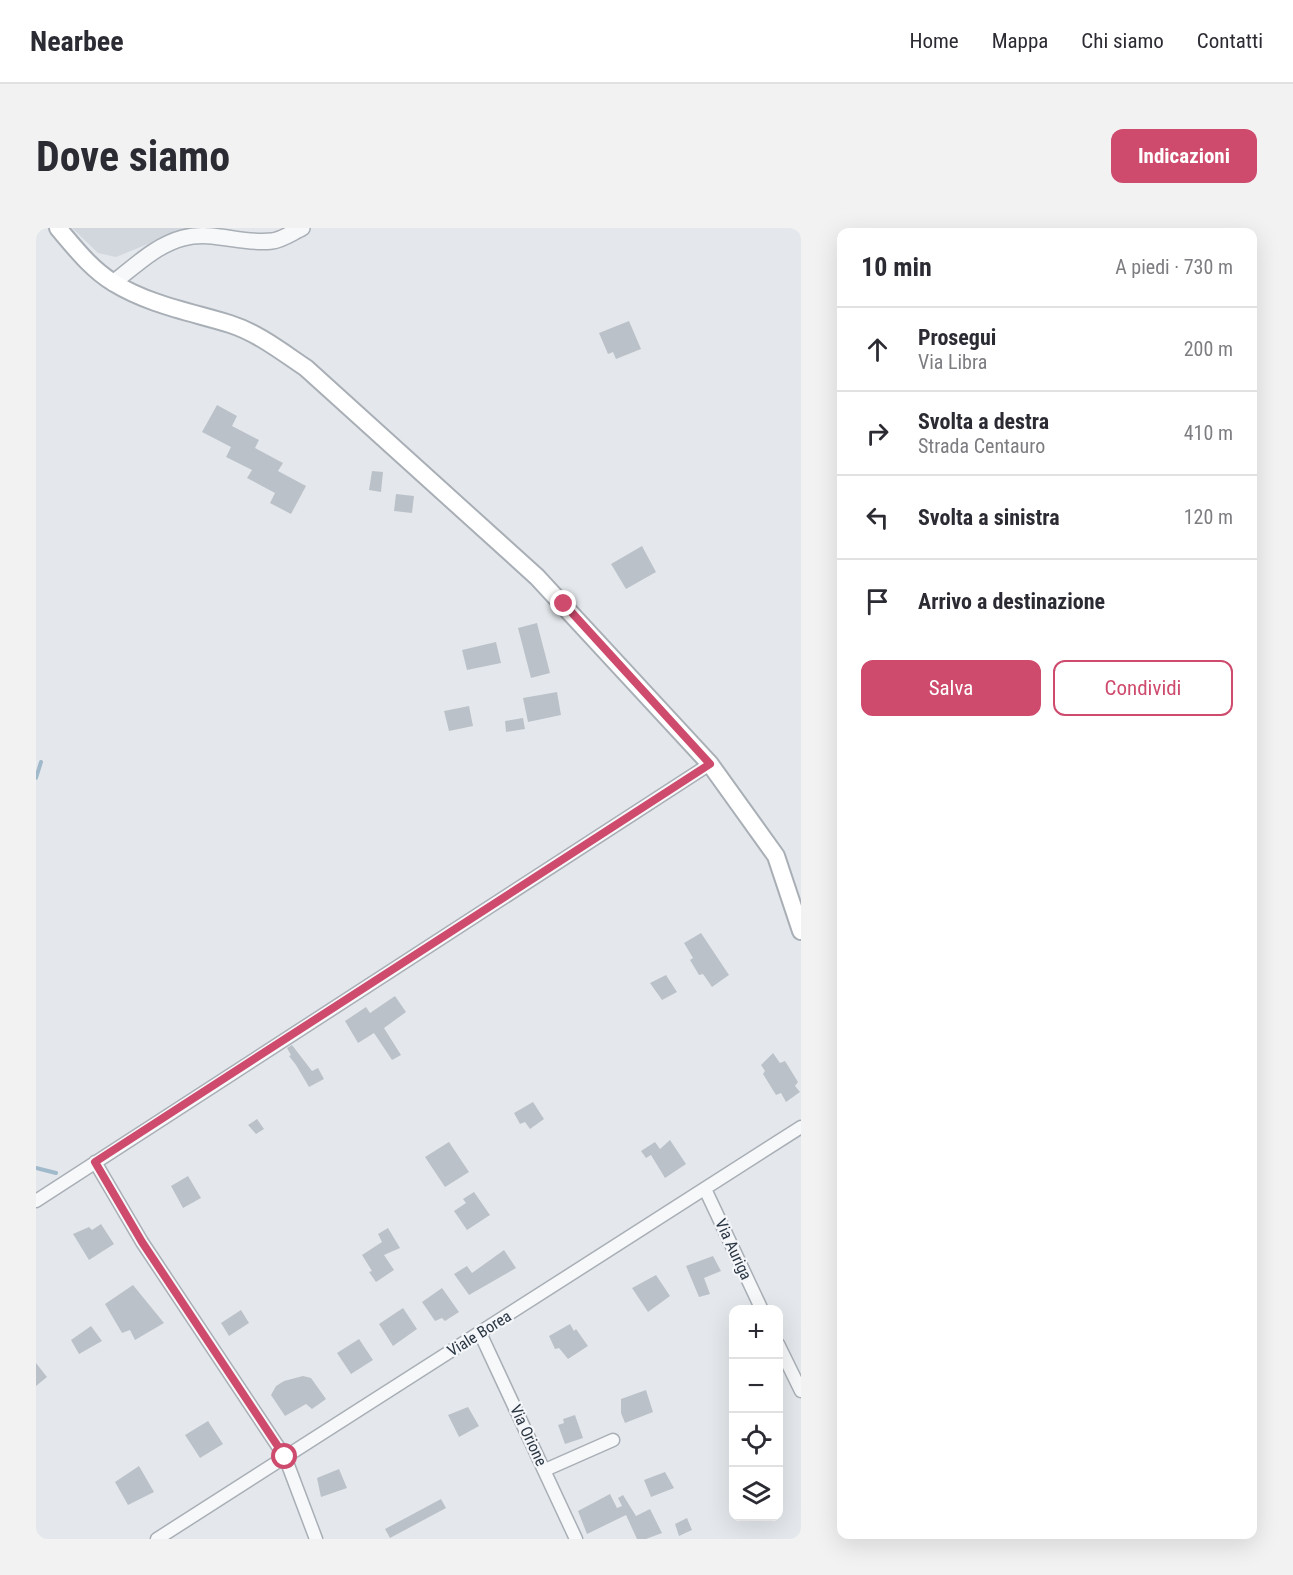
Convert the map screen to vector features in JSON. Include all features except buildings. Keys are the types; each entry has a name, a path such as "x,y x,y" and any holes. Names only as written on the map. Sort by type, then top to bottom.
{"main road":[{"path":"58,228 85,260 112,283 165,307 232,325 268,342 306,368 537,577 710,764 777,856 801,932"}],"street":[{"path":"112,283 162,246 184,237 204,235 250,241 274,241 302,228"},
{"path":"36,1201 710,764"},
{"name":"Viale Borea","path":"157,1539 801,1127"},
{"path":"95,1162 142,1242 285,1457 316,1539"},
{"name":"Via Auriga","path":"705,1189 760,1305"},
{"name":"Via Orione","path":"480,1333 576,1539"},
{"path":"783,1354 801,1391"},
{"path":"545,1470 613,1440"}],"shaded area":[{"path":"72,228 187,228 116,257 98,253"}],"waterway":[{"path":"36,778 41,762"},
{"path":"36,1168 56,1173"}],"route":[{"path":"285,1457 142,1242 95,1162 710,764 564,604"}]}
